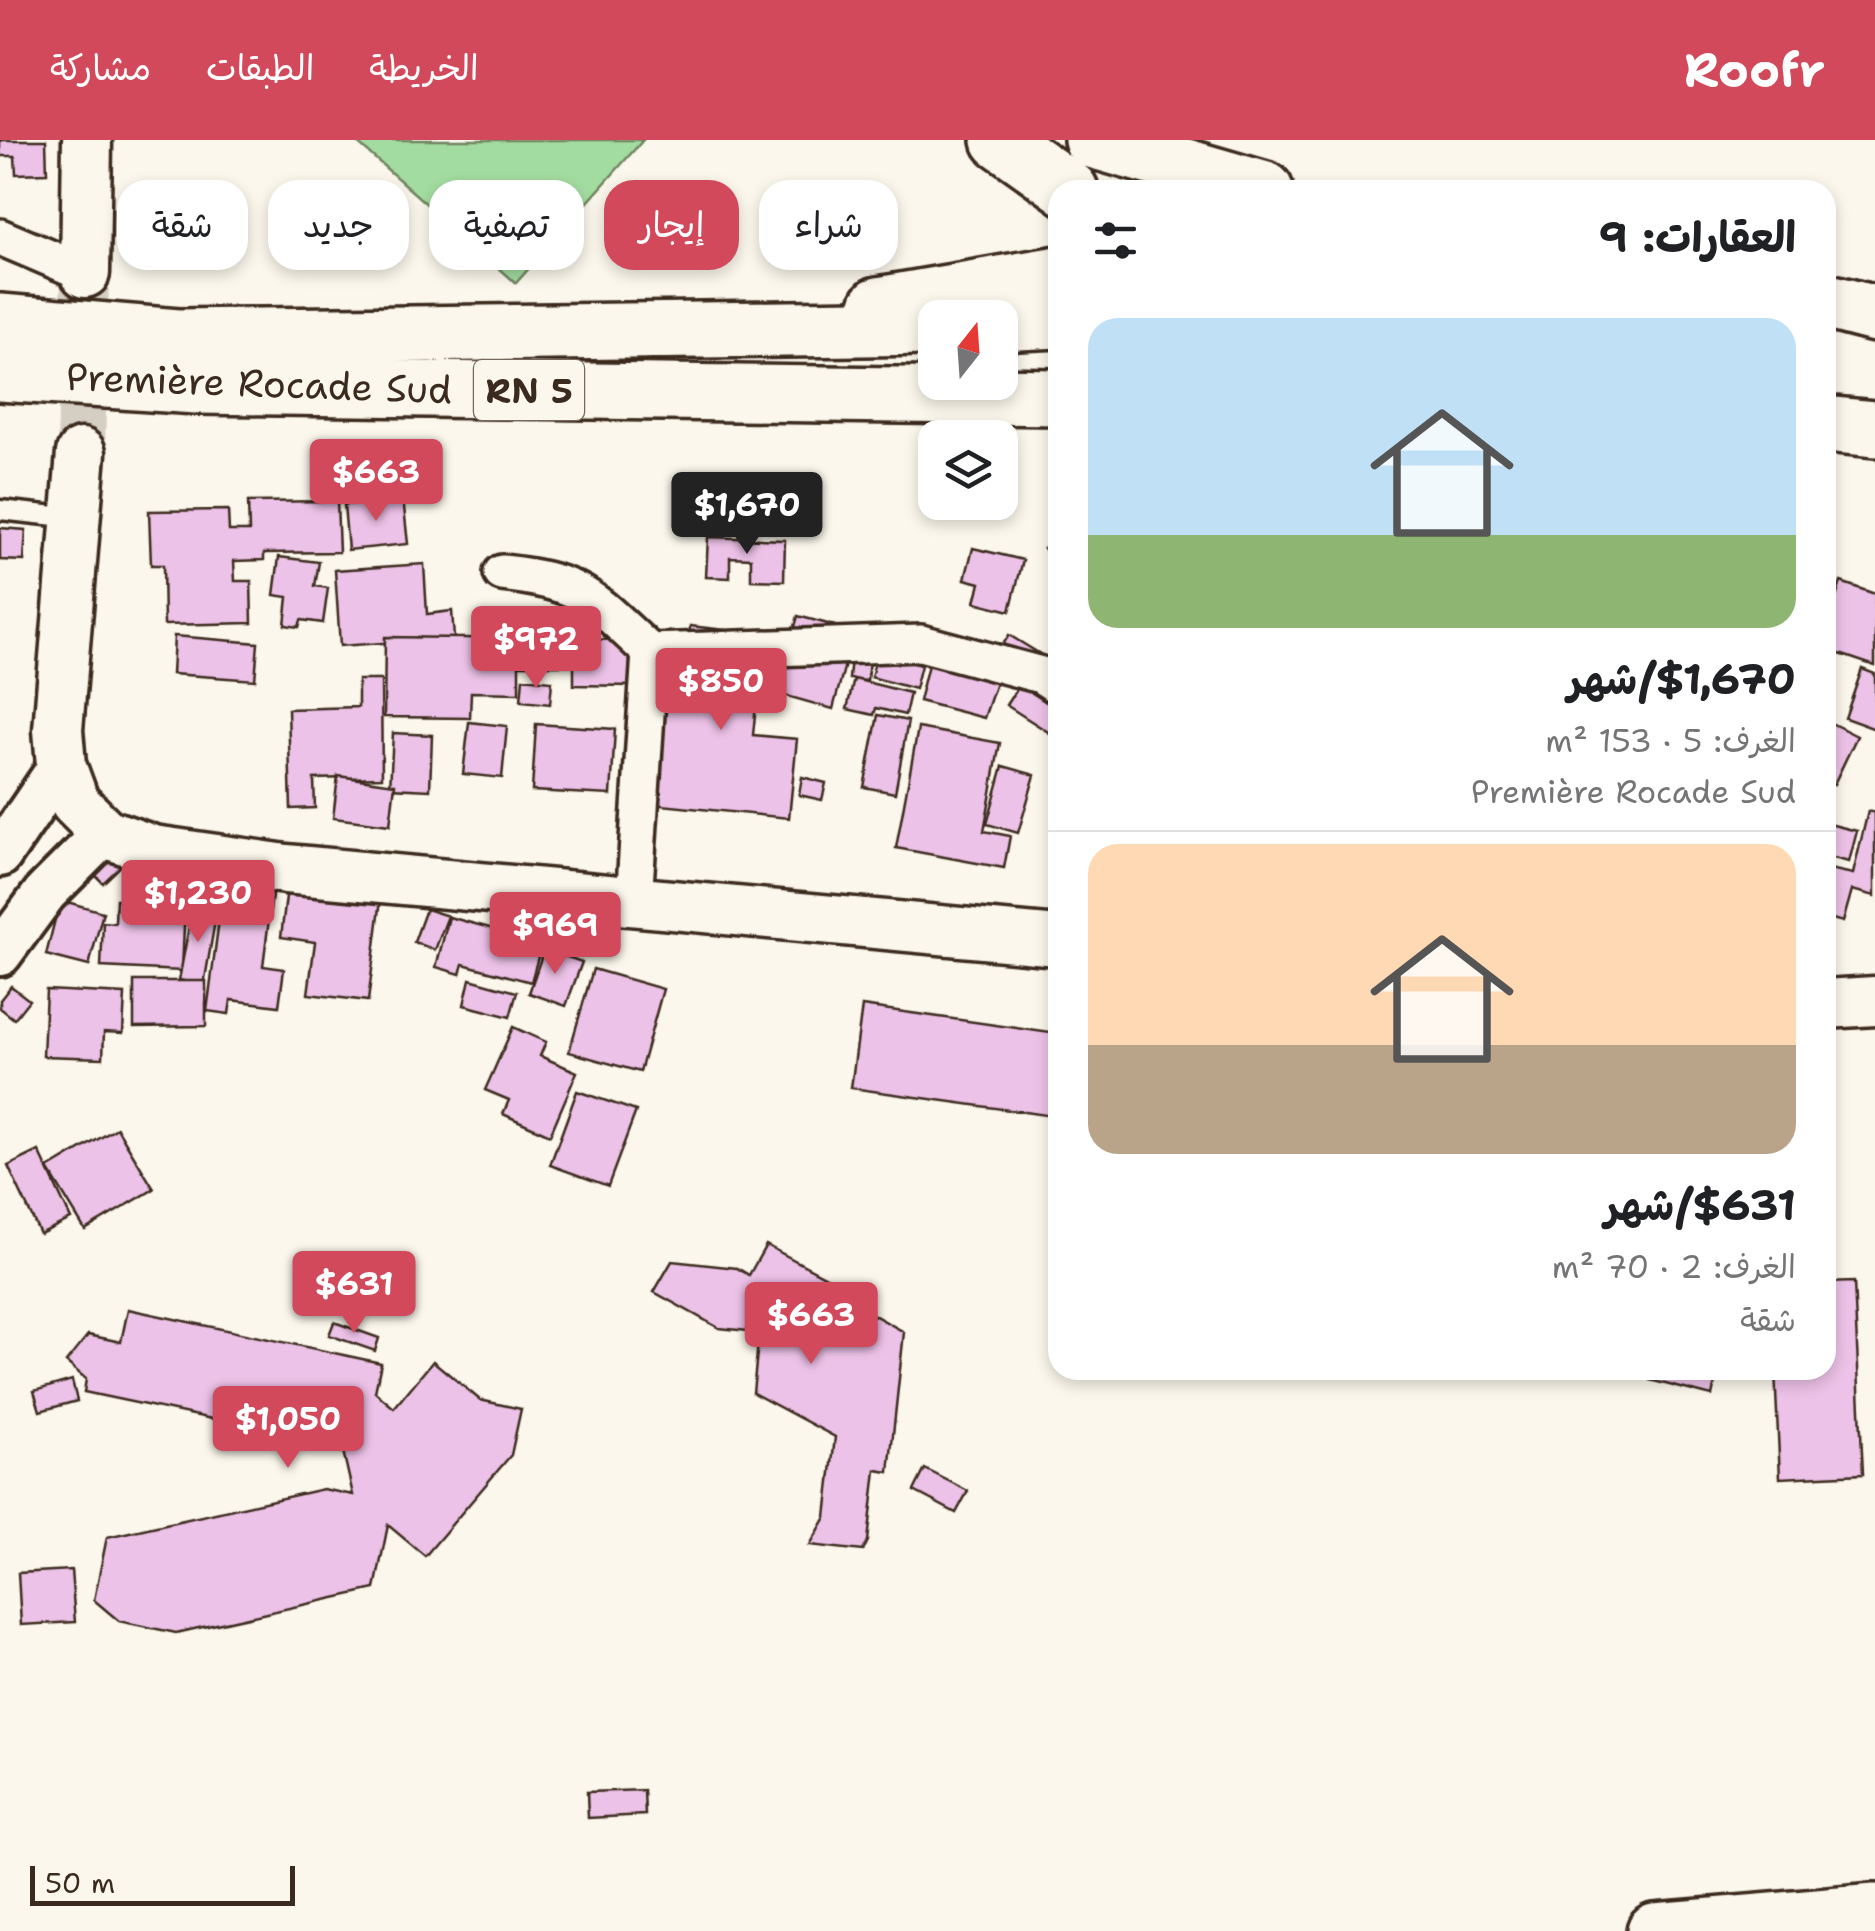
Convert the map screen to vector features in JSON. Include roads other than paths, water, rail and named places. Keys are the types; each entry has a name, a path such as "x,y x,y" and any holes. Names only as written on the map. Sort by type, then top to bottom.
{"highway":[{"path":"1000,140 1056,180"},
{"path":"1092,140 1230,180"},
{"path":"722,330 1048,276"},
{"path":"1836,304 1875,314"},
{"path":"1018,322 1048,321"},
{"name":"Première Rocade Sud","path":"0,322 178,337 918,326"},
{"path":"1836,331 1875,333"},
{"name":"Première Rocade Sud","path":"0,372 198,386 1048,397"},
{"path":"1836,425 1875,428"},
{"path":"1655,1931 1875,1912"}],"main road":[{"path":"85,273 87,140"},
{"path":"82,453 58,730 61,765 75,803 105,833 152,850 286,869 634,902 749,908 1048,939"},
{"path":"1836,1003 1875,1001"}],"street":[{"path":"0,237 85,273"},
{"path":"502,573 556,579 588,595 650,652 920,644 1048,680"},
{"path":"634,902 650,652"},
{"path":"0,855 61,765"},
{"path":"0,954 45,894 105,833"}],"lane":[{"path":"0,510 76,518"}],"tunnel":[{"path":"81,453 85,273"}]}
